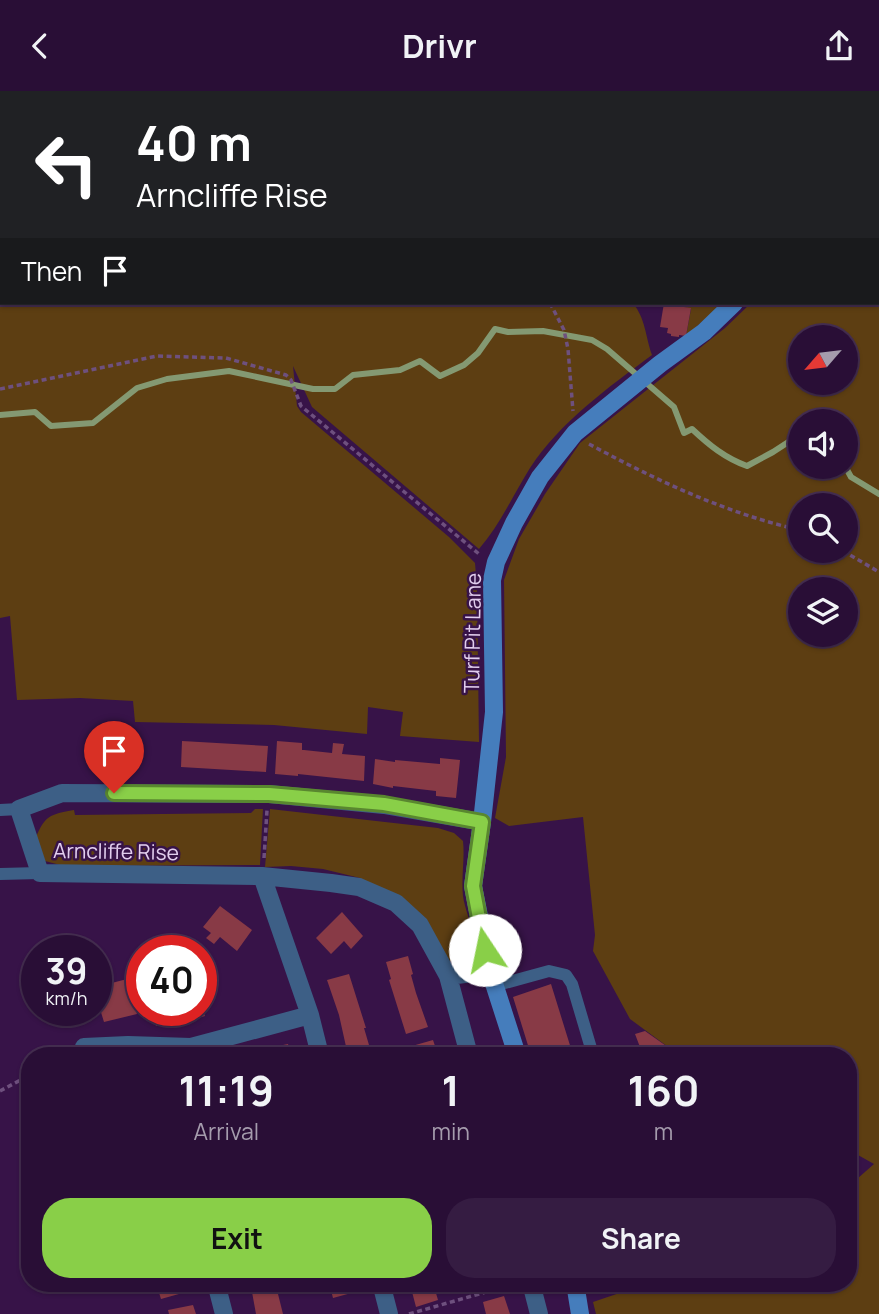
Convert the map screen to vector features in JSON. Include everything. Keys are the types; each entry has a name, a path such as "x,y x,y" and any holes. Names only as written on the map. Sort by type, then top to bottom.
{"street":[{"name":"Turf Pit Lane","path":"514,1047 492,978 473,886 494,712 491,606 496,562 540,477 580,429 704,332 732,305"},
{"path":"19,809 62,793 269,794 384,804 482,822"},
{"name":"Arncliffe Rise","path":"19,809 40,873 262,876 359,887 396,903 420,925 448,976"},
{"path":"262,876 310,1015 318,1047"},
{"path":"468,1047 448,976 492,978"},
{"path":"206,1047 310,1015"},
{"path":"84,1047 150,1047"},
{"path":"218,1292 224,1314"},
{"path":"383,1292 389,1314"},
{"path":"533,1292 539,1314"},
{"path":"577,1292 580,1314"}],"lane":[{"path":"0,810 19,809"},
{"path":"0,874 40,873"},
{"path":"492,978 549,971 566,975 572,984 591,1047"}],"path":[{"path":"551,305 564,330 583,441 696,497 765,522 788,527"},
{"path":"0,389 156,356 226,358 286,375 291,380 301,406 480,555 496,562"},
{"path":"858,560 879,572"},
{"path":"262,876 269,794"},
{"path":"0,1091 21,1080"},
{"path":"409,1314 486,1292"}],"shaded area":[{"path":"0,305 634,305 637,309 652,355 586,406 556,435 530,468 500,520 479,549 312,407 293,366 297,406 301,412 449,537 475,563 479,742 400,736 403,712 368,707 367,734 274,725 135,722 133,701 80,698 17,700 10,616 0,618"},
{"path":"721,305 686,336 691,309 684,307"},
{"path":"749,305 879,305 879,1314 596,1314 593,1302 622,1292 857,1292 857,1179 874,1164 857,1154 857,1047 668,1047 630,1019 593,951 595,935 583,817 509,826 495,818 506,757 504,580 519,539 545,494 580,443 725,328"},
{"path":"255,809 263,809 260,865 64,866 45,861 35,840 49,817 74,810 75,815 251,813"},
{"path":"270,809 438,828 454,833 463,841 464,903 473,937 471,952 457,962 442,957 360,878 323,869 265,867"}],"building":[{"path":"664,305 684,305 691,308 686,336 671,336 667,333 668,328 660,327"},
{"path":"182,741 268,746 266,772 181,767"},
{"path":"277,741 302,743 302,750 332,753 333,743 344,744 342,754 365,756 364,781 275,774"},
{"path":"440,758 460,760 456,798 436,796 436,791 373,784 375,759 440,764"},
{"path":"220,906 252,930 237,951 220,937 217,940 217,935 209,935 211,933 203,927"},
{"path":"342,912 363,936 351,949 344,941 331,954 316,938"},
{"path":"408,956 416,993 428,1027 406,1034 386,962"},
{"path":"349,974 369,1045 346,1047 327,980"},
{"path":"126,979 126,1017 112,1020 112,983"},
{"path":"551,984 571,1047 529,1047 513,997"},
{"path":"645,1031 668,1047 640,1047 635,1034"},
{"path":"433,1040 435,1047 412,1047"},
{"path":"159,1292 186,1292 161,1299"},
{"path":"252,1292 278,1292 283,1314 256,1314"},
{"path":"331,1292 355,1292 333,1298"},
{"path":"412,1292 436,1292 438,1300 416,1307"},
{"path":"504,1296 510,1314 486,1314 483,1302"},
{"path":"193,1305 196,1314 169,1314 168,1310"}],"waterway":[{"path":"0,415 35,412 51,426 93,423 137,388 167,379 229,371 313,389 335,389 353,375 400,370 420,361 440,376 464,365 478,353 495,329 508,332 543,331 592,340 607,349 674,407 684,433 692,429 718,451 747,466 788,442"},
{"path":"854,479 879,494"}],"route":[{"path":"114,793 269,794 384,804 482,822 473,886 485,950"}]}
